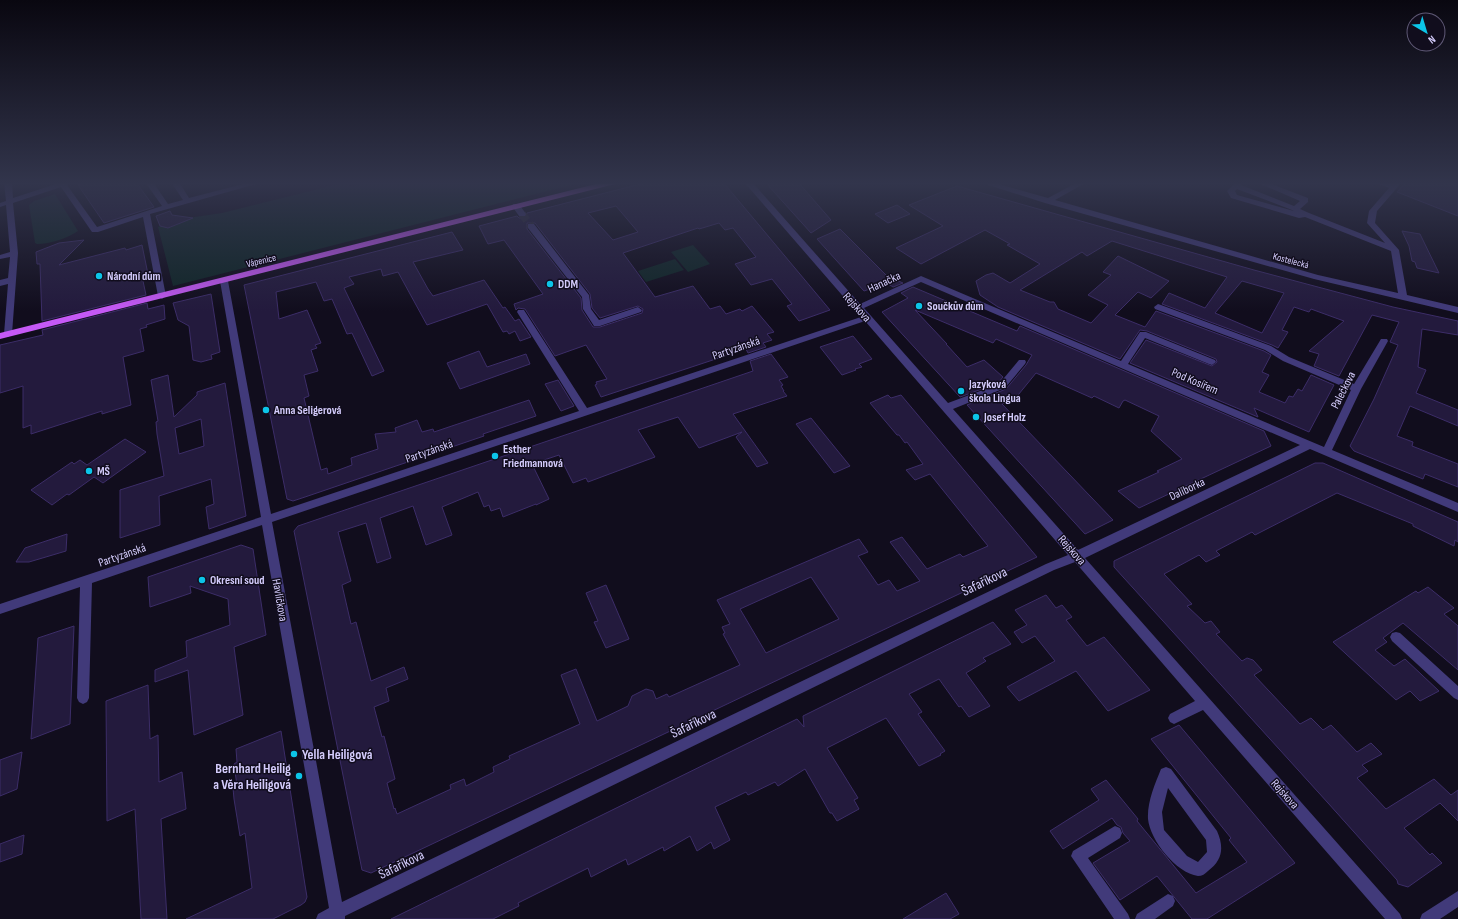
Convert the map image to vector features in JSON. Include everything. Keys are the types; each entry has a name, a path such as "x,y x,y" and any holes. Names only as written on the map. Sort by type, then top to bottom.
{"main road":[{"name":"Vápenice","path":"4,335 224,281 442,225"}],"street":[{"path":"4,335 12,280 14,253 12,225"},
{"path":"92,225 95,230 111,225"},
{"path":"148,225 162,296"},
{"name":"Rejskova","path":"785,225 1395,919"},
{"name":"Kostelecká","path":"1132,225 1265,263 1458,310"},
{"path":"1331,225 1395,250"},
{"path":"1374,225 1395,250 1404,298"},
{"path":"531,226 586,297 586,309 596,324 638,310"},
{"path":"0,257 14,253"},
{"name":"Hanačka","path":"857,308 921,279"},
{"name":"Pod Kosířem","path":"921,279 1458,508"},
{"path":"0,283 12,280"},
{"name":"Havlíčkova","path":"224,281 338,916"},
{"path":"1158,307 1268,348 1286,359 1356,390"},
{"path":"521,312 585,412"},
{"name":"Partyzánská","path":"0,609 866,318"},
{"path":"1123,364 1143,334 1212,362"},
{"name":"Palečkova","path":"1326,452 1356,390 1384,341"},
{"path":"946,408 1002,386 1022,362"},
{"name":"Daliborka","path":"1077,556 1309,445"},
{"name":"Šafaříkova","path":"323,919 338,916 1050,567 1077,556"},
{"path":"82,698 86,580"},
{"path":"1396,637 1458,694"},
{"path":"1174,718 1205,702"},
{"path":"1166,774 1212,836 1216,847 1214,856 1200,869 1193,868 1182,862 1159,835 1154,816 1155,808 1166,774"},
{"path":"1115,833 1078,856 1123,919"},
{"path":"1427,919 1458,898"},
{"path":"1142,919 1168,901"}],"green space":[{"path":"32,225 74,225 78,231 59,240 47,243 35,243"},
{"path":"176,225 414,225 173,286 158,227 168,228"},
{"path":"693,245 710,264 688,272 671,252"},
{"path":"675,259 684,270 646,282 638,271"}],"building":[{"path":"160,225 176,225 168,228"},
{"path":"527,225 527,229 581,298 582,310 593,327 600,327 642,313 643,309 638,306 600,318 592,308 590,294 536,225 599,225 613,240 638,232 632,225 713,225 698,228 623,253 655,297 693,286 710,309 720,306 726,314 740,309 742,311 752,306 774,332 767,334 772,340 763,343 766,347 748,353 746,349 601,397 595,385 597,384 596,382 607,379 586,345 555,356 525,309 518,308 516,310 514,304 543,294 504,240 488,244 479,226"},
{"path":"721,225 759,225 830,310 799,321 787,306 792,304 772,279 751,285 735,264 756,257 733,228 725,230"},
{"path":"804,225 823,225 811,233"},
{"path":"941,225 1094,225 1393,307 1458,321 1458,335 1422,329 1418,367 1426,370 1416,393 1458,410 1458,426 1410,406 1397,436 1413,442 1412,446 1458,464 1458,487 1425,474 1423,479 1354,451 1350,446 1374,399 1398,345 1390,342 1399,322 1372,315 1339,376 1314,366 1319,354 1309,351 1344,321 1311,309 1309,312 1294,307 1282,330 1288,332 1278,348 1162,304 1169,293 1205,308 1227,277 1112,241 1087,256 1082,252 1020,290 1050,302 1054,302 1058,309 1091,323 1108,305 1088,295 1111,275 1103,272 1118,256 1169,281 1151,298 1138,292 1115,315 1145,327 1156,311 1264,351 1271,355 1262,372 1269,375 1259,392 1285,403 1289,396 1293,397 1298,389 1302,391 1311,375 1334,385 1309,432 1254,408 1258,417 1130,363 1146,340 1212,366 1217,362 1216,359 1147,331 1140,330 1120,359 998,307 980,295 976,281 993,273 1010,283 1040,264 1007,245 1010,244 985,230 921,264 896,248 943,226","holes":["1242,281 1284,293 1262,333 1215,313"]},
{"path":"840,229 887,276 903,283 893,287 887,283 864,291 817,239"},
{"path":"1402,231 1420,234 1439,273 1417,268 1415,262 1412,261 1409,246"},
{"path":"452,232 463,250 413,262 433,296 484,280 503,308 505,307 515,321 519,319 531,337 520,341 515,331 509,334 507,331 503,332 487,304 427,325 398,272 383,276 381,269 349,277 354,284 344,288 384,371 372,376 352,333 347,334 332,299 324,301 316,282 276,292 279,319 307,310 321,343 315,345 317,348 311,350 318,371 304,375 309,396 304,398 321,470 327,468 328,474 352,465 351,458 378,449 375,434 396,432 395,428 417,420 422,432 433,429 434,432 529,400 536,416 483,434 484,436 293,501 287,499 244,285"},
{"name":"Národní dům","path":"84,240 59,265 142,245 149,279 143,281 146,295 42,321 40,264 37,264 36,252 59,243"},
{"path":"913,287 1017,331 1020,326 1264,431 1271,446 1139,508 1118,491 1159,472 1157,471 1182,459 1151,431 1159,416 1125,400 1119,408 1094,396 1092,398 1036,373 1014,400 1002,404 1113,520 1085,534 967,405 1006,389 1026,365 1032,355 996,339 993,343 915,310 967,367 984,360 1003,377 998,383 960,397 882,312 908,298 901,293"},
{"path":"211,294 220,352 211,355 212,359 201,362 193,360 189,326 178,320 173,303"},
{"path":"147,303 148,309 164,305 165,319 146,325 147,327 140,329 144,351 123,357 131,405 102,414 102,411 31,434 31,425 23,428 23,386 0,393 0,345 43,335 42,330"},
{"path":"853,336 872,359 859,364 862,367 842,375 820,347"},
{"path":"479,351 487,367 526,354 530,364 460,389 447,363"},
{"path":"771,354 788,377 779,380 783,385 781,386 783,391 787,396 733,414 768,463 757,467 736,437 742,432 699,448 678,417 638,430 655,457 588,482 586,478 573,483 559,455 532,464 549,499 536,505 503,517 500,508 491,511 489,505 484,507 478,492 442,507 452,535 426,545 413,506 380,518 391,558 377,563 366,523 338,532 351,581 342,585 351,624 356,622 371,681 404,667 408,679 386,688 389,701 374,707 382,737 384,736 395,779 387,783 394,809 395,808 397,814 451,789 450,785 464,779 466,786 494,772 493,767 510,759 509,756 580,724 561,675 576,669 597,721 628,706 632,696 646,689 653,691 656,699 667,694 669,697 740,665 723,634 725,633 722,627 730,624 717,600 859,539 868,552 858,556 878,585 889,580 897,591 920,581 890,542 902,537 927,569 960,554 963,557 988,546 930,474 915,480 906,470 923,464 907,442 905,443 899,435 897,435 870,403 888,395 891,398 901,395 1037,557 371,873 362,870 294,531 298,526 753,371 750,361","holes":["811,577 839,619 766,653 740,609"]},
{"path":"168,375 174,417 197,395 197,392 225,383 246,516 209,529 206,507 214,504 211,479 159,496 160,525 120,538 120,490 164,476 157,434 156,422 158,421 151,380","holes":["201,419 204,446 179,454 175,428"]},
{"path":"558,380 574,406 561,411 545,384"},
{"path":"811,418 850,466 834,473 796,424"},
{"name":"MŠ","path":"125,439 146,452 103,483 94,477 52,505 31,490 72,462 74,464 80,460 87,465"},
{"path":"1315,463 1323,463 1458,522 1458,542 1455,540 1454,546 1413,526 1413,524 1337,493 1255,535 1252,532 1216,551 1220,555 1206,562 1199,555 1164,574 1192,604 1187,606 1205,623 1211,621 1220,632 1216,634 1242,661 1247,658 1253,660 1262,670 1254,675 1300,724 1311,718 1323,730 1331,725 1357,752 1371,743 1382,754 1362,765 1368,771 1357,778 1386,809 1434,779 1451,795 1458,790 1458,821 1440,803 1404,828 1430,855 1432,853 1442,863 1408,887 1398,884 1397,880 1114,567 1114,561"},
{"path":"67,534 66,551 29,562 16,562 25,548"},
{"path":"241,545 253,549 266,635 234,647 243,715 194,735 188,670 155,682 155,670 187,657 186,641 230,625 228,599 190,586 191,593 150,607 148,577"},
{"path":"606,585 629,639 606,648 594,622 598,621 586,593"},
{"path":"1428,587 1454,608 1444,614 1458,626 1458,670 1403,623 1383,638 1387,642 1375,650 1394,666 1405,659 1439,691 1420,701 1410,691 1396,700 1333,642 1416,591 1418,593"},
{"path":"1046,595 1056,608 1062,605 1072,617 1066,620 1087,646 1104,637 1150,690 1108,711 1076,671 1019,701 1007,687 1055,661 1035,636 1022,643 1014,632 1027,625 1015,610"},
{"path":"993,622 1011,644 983,658 986,661 966,673 990,706 969,717 961,706 959,707 939,679 909,694 922,712 918,714 945,751 940,754 941,755 919,766 886,718 827,748 858,798 854,800 859,809 837,821 832,813 830,813 805,769 778,786 775,782 748,795 746,792 715,807 730,840 714,849 711,842 697,851 690,836 664,851 663,847 628,865 626,859 591,877 588,868 518,903 519,906 493,919 391,919 797,719 804,727 803,716"},
{"path":"74,626 70,724 31,739 38,638"},
{"path":"148,685 150,739 158,735 159,782 182,772 186,809 161,819 167,919 141,919 135,809 107,821 106,701"},
{"path":"1179,725 1295,863 1207,919 1192,919 1157,876 1120,900 1093,863 1130,841 1123,833 1121,827 1117,825 1112,818 1063,849 1050,831 1099,800 1091,789 1106,780 1138,819 1137,821 1196,893 1247,862 1229,840 1231,838 1151,739"},
{"path":"281,731 307,897 305,902 273,919 186,919 252,888 245,833 240,836 234,799 233,788 237,786 234,764 237,762 236,749"},
{"path":"22,752 17,789 0,796 0,760"},
{"path":"24,835 22,854 0,862 0,844"},
{"path":"946,893 959,914 950,919 903,919"}],"place":[{"name":"Národní dům","path":"99,276"},
{"name":"DDM","path":"550,284"},
{"name":"Součkův dům","path":"919,306"},
{"name":"Jazyková škola Lingua","path":"961,391"},
{"name":"Anna Seligerová","path":"266,410"},
{"name":"Josef Holz","path":"976,417"},
{"name":"Esther Friedmannová","path":"495,456"},
{"name":"MŠ","path":"89,471"},
{"name":"Okresní soud","path":"202,580"},
{"name":"Yella Heiligová","path":"294,754"},
{"name":"Bernhard Heilig a Věra Heiligová","path":"299,776"}]}
